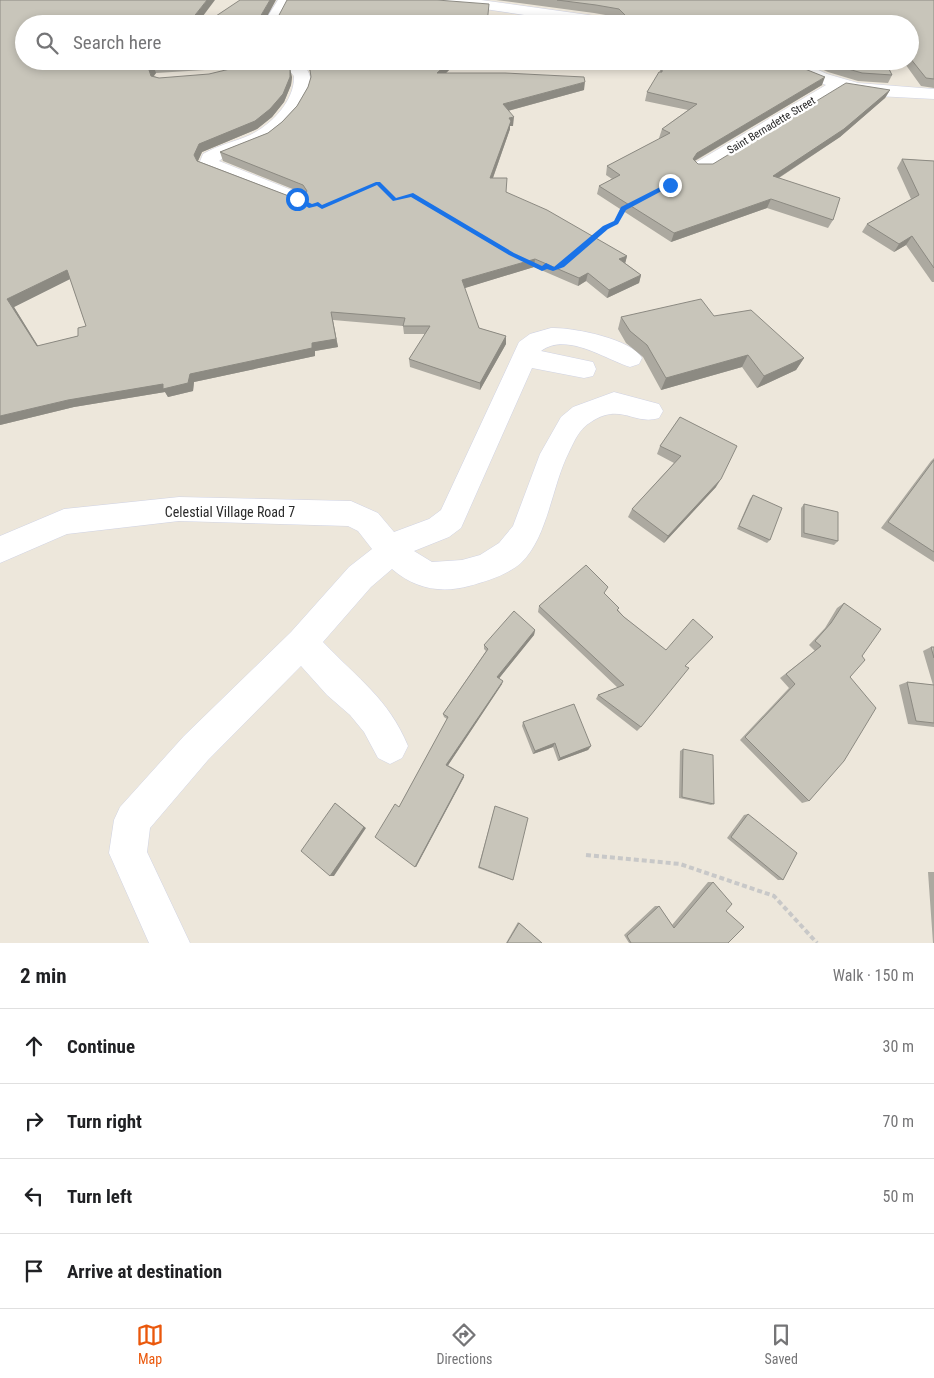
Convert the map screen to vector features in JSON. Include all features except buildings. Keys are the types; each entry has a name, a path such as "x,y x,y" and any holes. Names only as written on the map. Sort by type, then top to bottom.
{"street":[{"path":"276,15 285,0"},
{"path":"410,0 603,15"},
{"path":"297,70 302,75 303,86 293,105 273,128 264,135 218,152 210,158 209,164 297,199"},
{"path":"804,70 822,79 858,88 900,93 934,94"},
{"name":"Saint Bernadette Street","path":"702,167 840,83"},
{"path":"170,943 128,853 132,820 196,748 302,643 360,577 402,542 439,528 451,519 528,348 534,342 542,338 566,337 595,344 630,358"},
{"path":"524,357 584,369"},
{"name":"Celestial Village Road 7","path":"0,550 64,522 179,509 351,514 368,522 391,550 413,568 431,576 462,574 487,567 510,553 525,533 550,462 570,424 582,414 614,402 650,411"},
{"path":"302,643 339,683 362,703 376,720 390,746"}],"path":[{"path":"587,243 616,222 623,209 631,204"},
{"path":"586,855 680,864 774,896 817,943"}],"route":[{"path":"297,199 311,207 318,204 322,207 378,183 395,200 411,195 469,231 494,242 512,254 542,269 546,266 553,269 561,266 580,248 616,222 623,209 670,185"}]}
